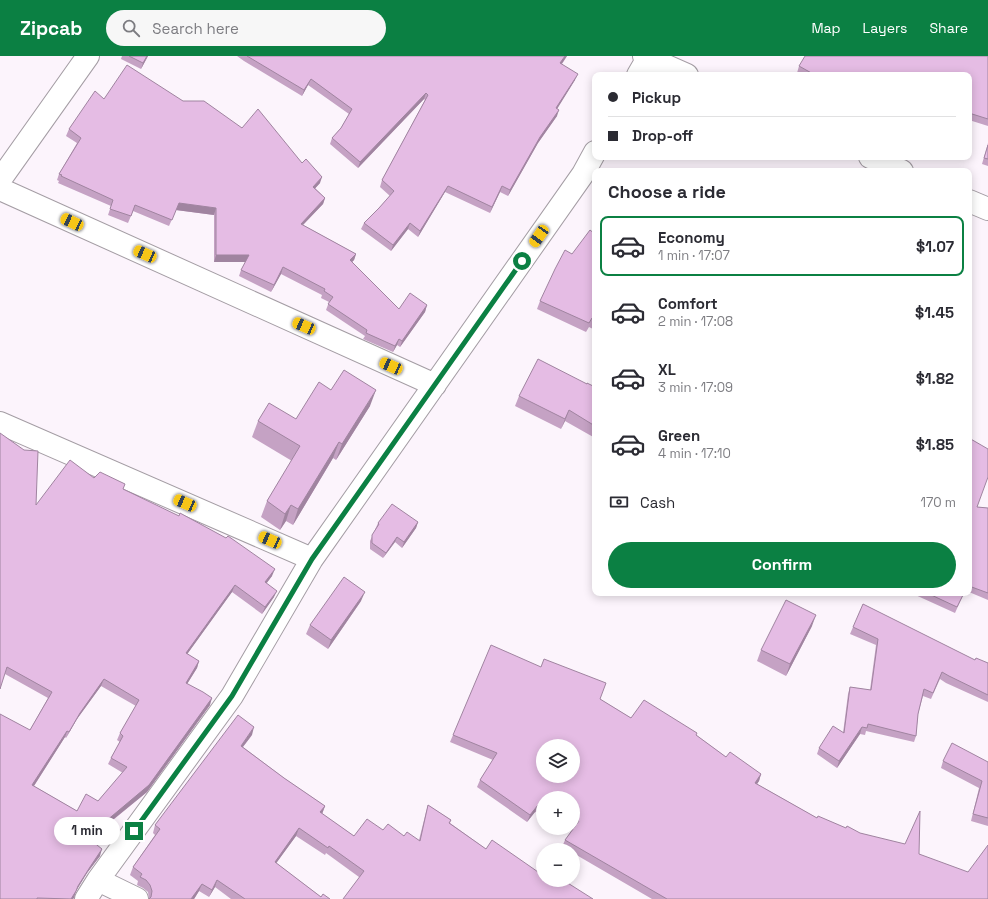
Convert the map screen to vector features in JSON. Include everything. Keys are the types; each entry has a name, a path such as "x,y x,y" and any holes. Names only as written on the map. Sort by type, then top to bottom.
{"street":[{"path":"0,180 88,56"},
{"path":"645,61 677,72"},
{"path":"86,899 98,880 232,696 312,559 583,174 592,158"},
{"path":"877,160 895,168"},
{"path":"0,189 435,386"},
{"path":"972,202 988,209"},
{"path":"0,423 312,559"},
{"path":"98,880 137,899"}],"building":[{"path":"129,56 147,56 143,63"},
{"path":"247,56 565,56 560,63 578,74 556,108 559,110 540,137 510,190 502,186 492,207 448,186 420,231 410,223 393,245 364,223 394,191 382,180 428,95 426,93 360,162 332,138 341,128 352,109 311,79 304,90"},
{"path":"805,56 988,56 988,119 972,114 972,72 810,72 799,66"},
{"path":"127,65 183,101 204,101 242,128 258,109 302,163 306,159 322,177 313,187 325,198 301,224 356,254 350,260 399,309 410,293 427,305 402,341 399,339 395,346 366,333 367,330 328,304 333,297 324,291 325,289 283,267 274,285 241,270 249,255 216,255 216,208 179,203 172,220 135,205 131,216 110,209 113,200 59,174 81,138 69,129 95,91 104,99"},
{"path":"988,145 988,159 984,158"},
{"path":"590,230 592,232 592,318 589,323 540,301 565,250 572,254"},
{"path":"538,359 592,386 592,424 569,410 565,419 519,396"},
{"path":"344,370 376,390 342,444 339,442 298,509 291,505 285,514 267,501 300,446 258,421 269,403 296,419 319,382 331,390"},
{"path":"0,433 24,450 38,451 36,505 70,460 94,478 100,472 125,484 123,489 179,516 180,513 226,538 228,536 275,569 265,582 277,591 265,607 235,585 186,653 199,661 186,683 212,698 149,785 87,837 102,849 71,899 0,899 0,714 30,730 52,692 7,667 0,689","holes":["104,679 139,700 120,733 123,736 111,758 127,767 98,801 86,794 77,811 32,785 67,731 69,732 80,713"]},
{"path":"972,440 988,449 988,477 977,507 988,508 988,593 972,587"},
{"path":"392,504 418,522 404,542 397,537 386,553 372,543 372,535 379,524 378,523"},
{"path":"344,577 365,592 331,640 310,625"},
{"path":"933,596 962,596 957,607"},
{"path":"786,600 816,615 790,664 761,650"},
{"path":"863,604 975,660 976,658 988,663 988,695 942,672 933,693 924,689 918,714 916,736 868,724 867,728 862,727 839,761 819,748 833,726 844,733 850,687 871,690 878,639 853,627"},
{"path":"491,645 541,667 544,659 606,683 600,699 631,718 644,700 697,733 696,735 726,757 730,752 761,774 755,783 817,818 818,816 846,828 847,826 860,833 905,844 920,811 919,854 968,872 988,845 988,899 667,899 580,849 580,843 570,843 565,840 569,835 580,835 580,791 536,791 536,808 530,815 480,780 497,753 453,735"},
{"path":"238,715 254,727 241,746 325,806 320,812 354,836 367,819 383,830 388,824 404,836 407,832 420,841 428,805 451,820 449,823 486,849 492,840 536,871 536,887 574,887 593,899 343,899 364,871 329,846 328,848 299,828 275,862 321,897 323,894 330,899 245,899 217,880 212,890 202,884 191,899 149,899 152,891 150,885 146,880 140,877 142,874 133,867 160,829 155,825"},
{"path":"952,743 988,762 988,818 973,814 982,781 943,761"}],"route":[{"path":"134,831 232,696 312,559 522,261"}]}
